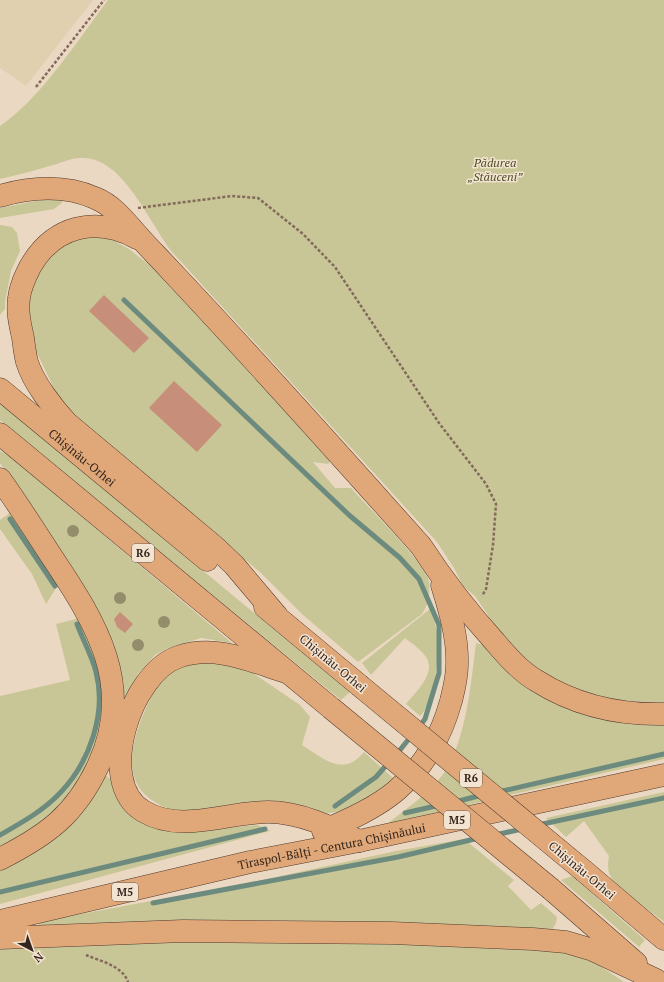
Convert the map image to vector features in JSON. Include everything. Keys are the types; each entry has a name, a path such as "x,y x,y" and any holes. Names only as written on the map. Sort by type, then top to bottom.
{"highway":[{"path":"0,196 48,188 64,190 95,198 118,213 317,428 421,546 438,573 470,614 510,658 536,681 563,695 592,705 620,712 664,714"},
{"path":"141,239 110,226 90,226 65,233 50,242 35,259 24,278 18,298 18,317 27,363 42,392 62,417 215,547 234,565 277,616"},
{"name":"Chișinău-Orhei","path":"0,389 277,616 664,939"},
{"name":"R6","path":"0,434 286,672 551,889 657,981"},
{"path":"0,479 75,591 98,635 106,657 114,688 115,709 111,734 102,758 92,780 80,798 65,817 50,830 0,859"},
{"path":"250,862 368,810 396,791 424,763 446,720 455,684 458,664 454,632 438,573"},
{"path":"286,672 217,652 176,657 162,666 138,694 125,723 122,737 121,770 125,789 142,810 168,821 190,821 268,812 289,814 332,827 359,841"},
{"name":"Tiraspol-Bălți - Centura Chișinăului","path":"0,921 250,862 359,841 664,775"},
{"path":"0,938 184,930 392,933 534,939 566,942 593,950 657,981"}],"path":[{"path":"36,86 104,0"},
{"path":"118,213 148,206 232,196 258,198 303,234 335,267 439,423 486,484 496,504 493,545 486,589 470,614"},
{"path":"83,954 117,968 127,978 128,982"}],"shaded area":[{"path":"0,0 93,0 26,86 0,68"}],"green space":[{"name":"Pădurea „Stăuceni”","path":"108,0 664,0 664,703 600,698 563,688 528,663 509,646 475,596 463,586 454,568 437,542 174,254 134,194 123,180 110,168 96,160 77,158 0,179 0,126 30,100 58,68"},
{"path":"56,197 63,199 62,203 54,209 0,218 0,208"},
{"path":"0,225 12,227 17,233 20,251 11,271 5,309 0,315"},
{"path":"89,235 109,238 129,249 148,264 216,334 330,462 328,464 313,462 335,488 351,488 407,549 426,574 429,582 429,595 428,602 422,614 358,662 302,614 261,573 65,411 35,349 29,323 28,301 38,270 45,259 68,241"},
{"path":"0,403 350,692 341,700 25,441 0,420"},
{"path":"0,451 11,457 232,643 201,638 166,649 155,655 138,674 124,700 117,658 102,618 69,562 0,463"},
{"path":"10,513 58,585 46,604 32,574 0,529 0,520"},
{"path":"430,609 437,633 437,664 430,700 420,716 406,704 424,682 429,670 429,663 419,649 405,638 371,675 362,663"},
{"path":"80,618 94,649 105,704 100,741 73,792 41,825 0,847 0,696 70,680 56,624"},
{"path":"476,643 493,648 514,671 664,723 664,759 387,824 428,791 449,765 456,749 466,714"},
{"path":"214,661 253,673 300,705 310,717 302,745 325,760 341,765 348,764 356,760 364,752 393,778 359,803 336,812 305,812 252,803 232,804 194,811 174,810 161,806 149,798 140,789 132,767 134,742 142,717 158,684 176,668 189,663"},
{"path":"105,775 113,781 143,822 158,829 175,832 258,825 270,831 0,904 0,869"},
{"path":"664,792 664,922 615,883 609,872 609,856 584,821 566,837 546,818"},
{"path":"464,839 514,880 508,886 531,910 541,903 557,917 556,923 552,930 356,922 247,920 39,927 39,924 43,921 243,884 396,851"},
{"path":"572,876 645,940 639,947 561,880"},
{"path":"202,939 488,945 572,952 597,964 624,982 0,982 0,949 74,944"}],"building":[{"path":"104,295 149,338 134,353 89,311"},
{"path":"174,381 222,425 197,452 149,408"},
{"path":"120,612 133,624 125,633 117,627 114,619"}],"waterway":[{"path":"124,300 349,515 400,558 419,579 439,625 439,673 425,719 419,727"},
{"path":"10,519 55,586"},
{"path":"0,835 39,811 60,793 79,767 87,753 93,737 97,721 99,688 90,654 77,624"},
{"path":"396,755 412,735"},
{"path":"498,792 664,754"},
{"path":"335,806 376,777 389,762"},
{"path":"455,802 482,795"},
{"path":"538,825 664,798"},
{"path":"405,813 440,805"},
{"path":"0,892 265,829"},
{"path":"495,835 522,829"},
{"path":"153,903 398,857 479,838"}]}
